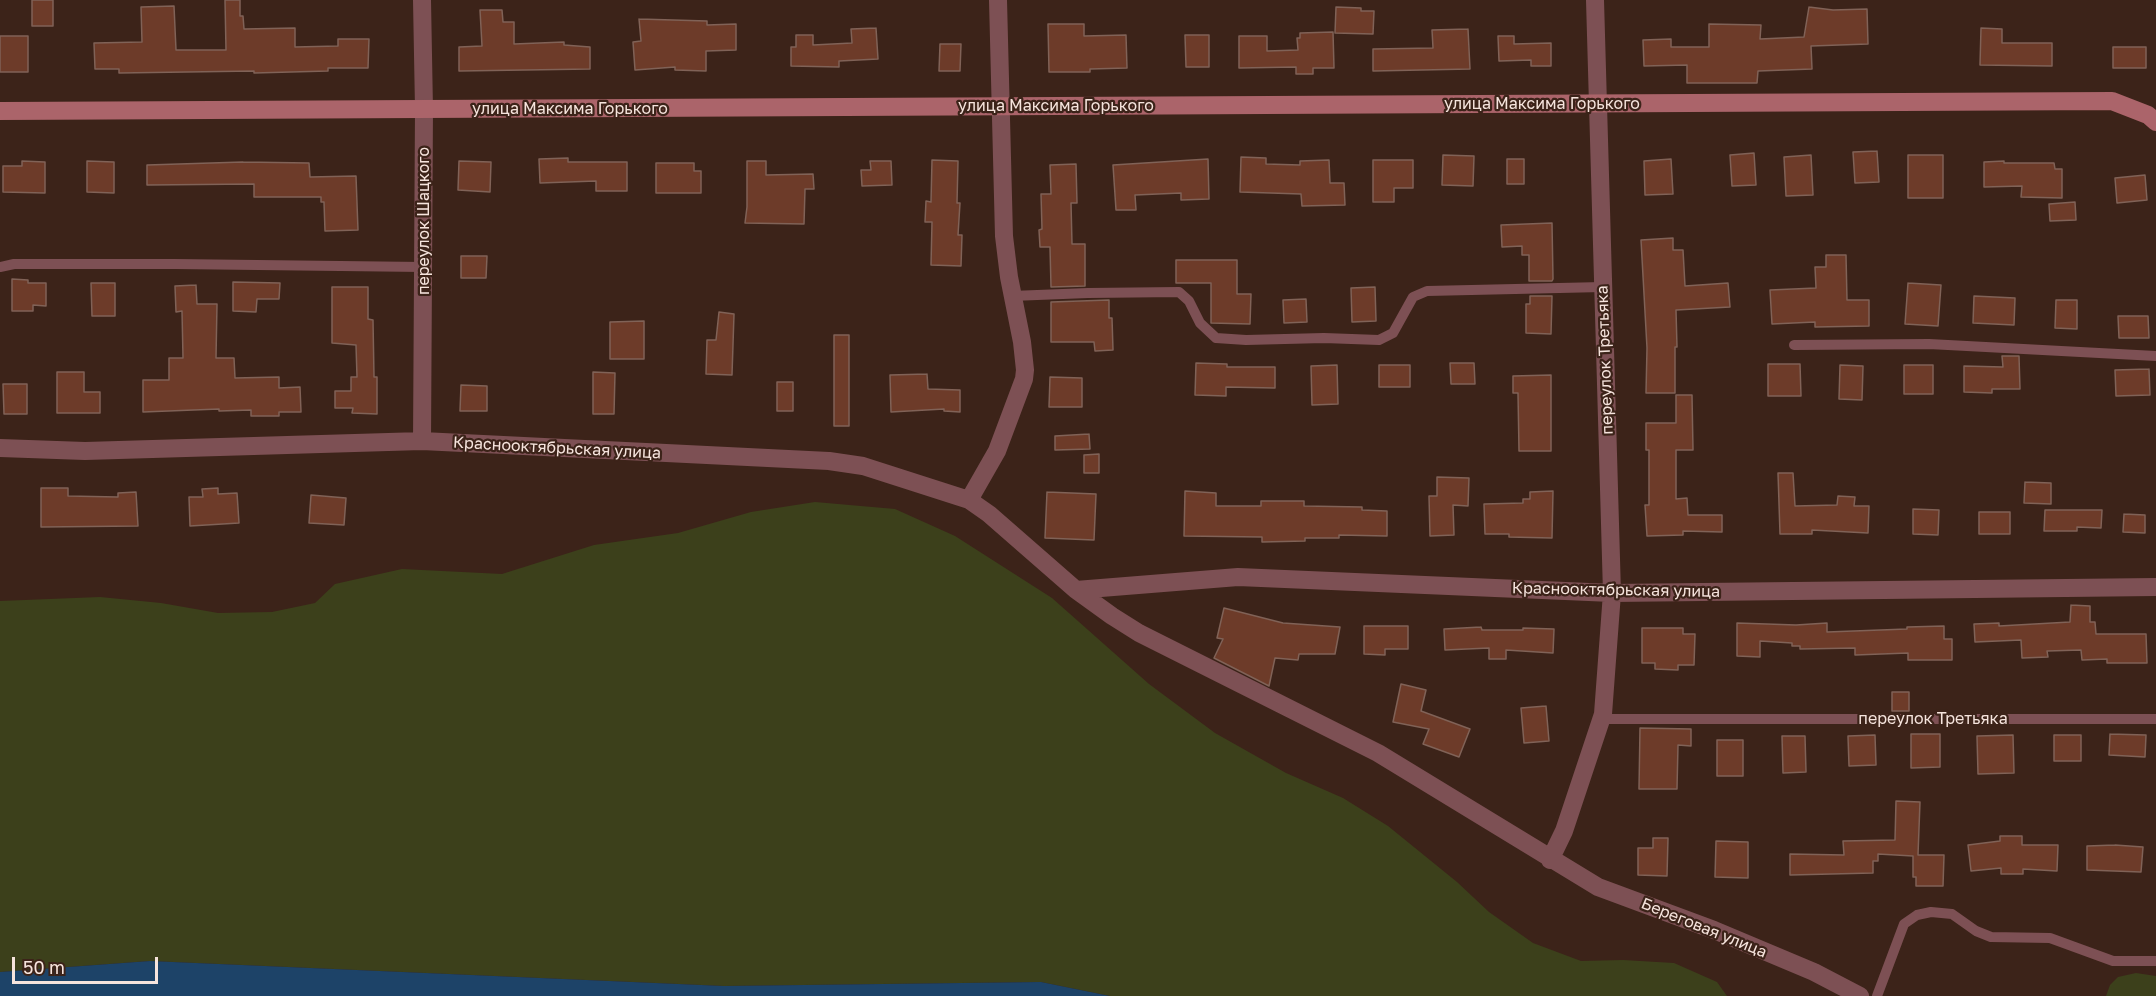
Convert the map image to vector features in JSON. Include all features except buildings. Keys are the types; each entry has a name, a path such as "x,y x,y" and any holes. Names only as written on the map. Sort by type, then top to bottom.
{"main road":[{"name":"улица Максима Горького","path":"0,111 2112,101 2148,115 2156,122"}],"street":[{"name":"переулок Шацкого","path":"422,0 424,109 422,441"},
{"path":"969,500 997,451 1024,379 1024,356 1012,297 1004,236 998,0"},
{"name":"переулок Третьяка","path":"1550,860 1564,831 1601,719 1605,701 1612,593 1595,0"},
{"name":"Краснооктябрьская улица","path":"0,448 84,452 422,441 829,461 863,466 969,500 989,514 1076,590 1139,633 1378,753 1522,839 1550,860"},
{"name":"Краснооктябрьская улица","path":"1076,590 1238,577 1612,593 2156,587"},
{"name":"Береговая улица","path":"1550,860 1598,887 1714,930 1814,972 1860,996"}],"lane":[{"path":"0,267 14,264 423,267"},
{"path":"1012,297 1179,292 1189,301 1205,329 1216,338 1379,340 1393,333 1413,297 1427,291 1603,287"},
{"path":"1794,345 1929,345 2156,356"},
{"name":"переулок Третьяка","path":"1601,719 2156,719"},
{"path":"1877,996 1902,929 1909,919 1924,913 1952,914 1976,931 1999,938 2050,938 2113,961 2156,961"}],"green space":[{"path":"815,502 895,509 955,536 1052,598 1149,684 1215,733 1286,773 1343,798 1388,826 1457,882 1489,912 1533,943 1581,961 1623,960 1674,963 1717,982 1727,996 1110,996 1041,982 724,986 150,961 0,972 0,601 100,597 161,603 218,613 272,612 315,603 335,584 402,569 502,574 594,545 678,533 751,512"},
{"path":"2136,973 2156,976 2156,996 2106,996 2110,985 2118,977"}],"water":[{"path":"150,961 724,986 1041,982 1110,996 0,996 0,972"}]}
